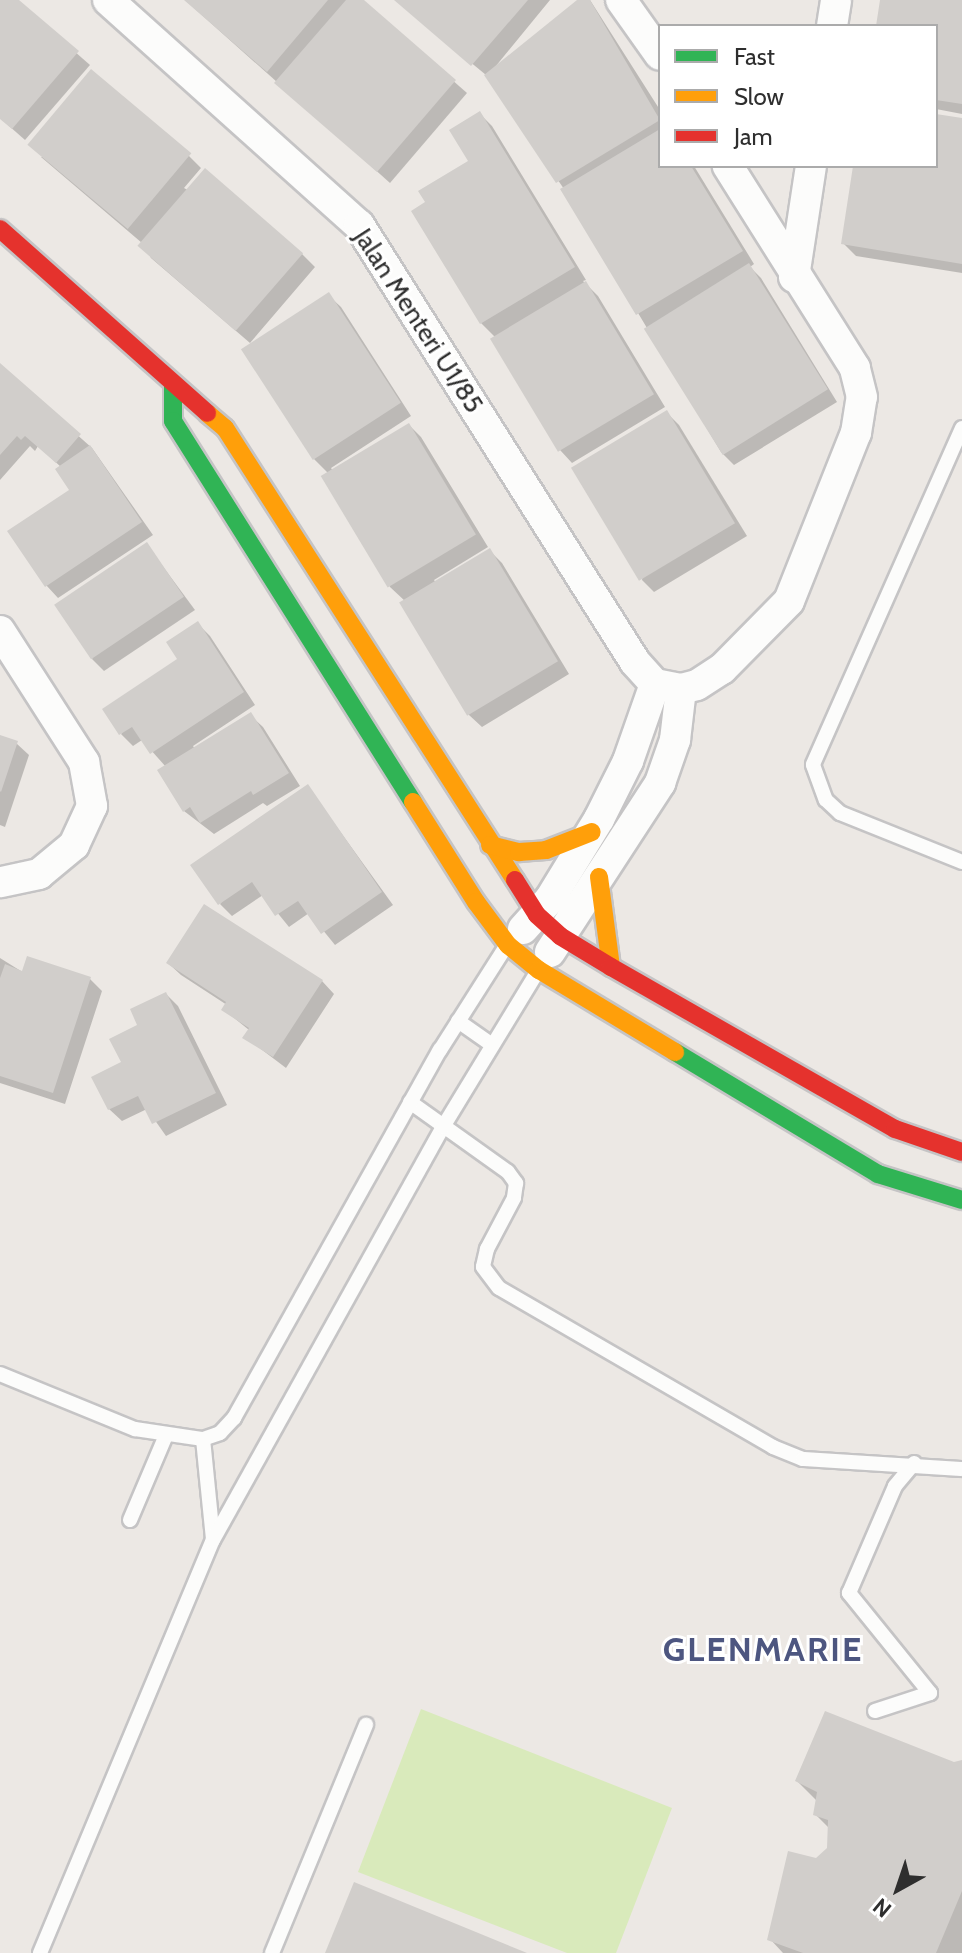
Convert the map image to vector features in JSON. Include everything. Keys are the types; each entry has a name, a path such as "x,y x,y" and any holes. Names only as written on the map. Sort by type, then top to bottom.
{"street":[{"name":"Jalan Menteri U1/85","path":"108,0 359,225 635,662 669,687"},
{"path":"621,0 658,52"},
{"path":"832,24 836,0"},
{"path":"669,687 697,685 722,669 789,601 856,433 862,397 855,368 794,277 729,168"},
{"path":"794,277 811,168"},
{"path":"0,229 225,428 537,915 560,936 611,967 895,1129 962,1152"},
{"path":"173,385 173,421 468,888 508,945 539,970 878,1174 962,1200"},
{"path":"0,631 84,762 92,806 74,845 39,874 0,882"},
{"path":"508,945 537,915 592,832 669,687"},
{"path":"539,970 660,783 675,740 669,687"},
{"path":"490,845 519,852 546,850 592,832"},
{"path":"599,877 611,967"}],"lane":[{"path":"962,428 955,466 813,765 826,800 840,813 962,862"},
{"path":"0,1374 135,1429 203,1439 220,1433 234,1418 410,1102 508,945"},
{"path":"40,1953 213,1540 443,1127 539,970"},
{"path":"458,1021 491,1044"},
{"path":"410,1102 508,1172 516,1183 514,1198 487,1249 483,1267 499,1288 773,1447 803,1459 840,1463 914,1463 962,1469"},
{"path":"130,1520 166,1435"},
{"path":"203,1439 213,1540"},
{"path":"875,1711 930,1693 849,1593 895,1486 914,1463"},
{"path":"272,1953 366,1725"}],"green space":[{"path":"421,1709 672,1808 616,1953 567,1953 358,1872"}],"building":[{"path":"0,0 19,0 79,51 12,129 0,119"},
{"path":"184,0 328,0 267,72"},
{"path":"346,0 364,0 456,80 377,172 274,83"},
{"path":"394,0 528,0 471,66"},
{"path":"577,0 590,0 658,121 556,183 484,75"},
{"path":"880,0 962,0 962,104 938,100 938,24 876,24"},
{"path":"91,69 191,153 128,229 27,145"},
{"path":"480,111 575,267 480,324 411,211 425,202 418,191 468,161 449,130"},
{"path":"938,114 962,118 962,264 841,244 853,168 938,168"},
{"path":"658,130 658,168 692,168 743,251 636,315 560,189"},
{"path":"205,168 303,253 236,331 137,246"},
{"path":"749,263 828,389 723,455 644,329"},
{"path":"586,281 654,394 558,452 490,339"},
{"path":"329,292 401,403 313,460 241,349"},
{"path":"0,363 81,434 56,463 25,436 21,440 17,436 0,455"},
{"path":"667,410 735,523 639,581 571,468"},
{"path":"409,423 476,534 388,587 321,476"},
{"path":"90,445 142,522 45,587 7,531 69,490 55,469"},
{"path":"147,542 184,597 91,659 54,605"},
{"path":"490,548 558,661 467,716 399,603"},
{"path":"198,621 244,692 150,754 132,727 119,735 102,709 177,659 166,642"},
{"path":"251,712 289,773 253,795 251,791 200,823 190,807 183,812 157,770"},
{"path":"0,735 18,741 1,792 0,791"},
{"path":"308,784 382,892 321,934 298,901 275,916 252,882 218,905 190,865"},
{"path":"204,904 323,980 273,1057 242,1038 249,1028 221,1010 226,1002 166,963"},
{"path":"27,956 91,977 53,1093 0,1076 0,978 5,964 22,971"},
{"path":"166,992 216,1093 152,1124 138,1096 108,1110 91,1077 121,1062 109,1039 137,1025 130,1009"},
{"path":"825,1711 954,1762 962,1760 962,1891 936,1953 803,1953 767,1940 788,1851 816,1858 827,1848 828,1820 813,1815 817,1792 795,1781"},
{"path":"354,1882 527,1953 325,1953"}],"traffic: fast":[{"path":"173,385 173,421 413,802"},
{"path":"675,1052 878,1174 962,1200"}],"traffic: slow":[{"path":"207,413 225,428 515,880"},
{"path":"413,802 476,902 508,945 539,970 675,1052"},
{"path":"490,845 519,852 546,850 592,832"},
{"path":"599,877 611,967"}],"traffic: jam":[{"path":"0,229 207,413"},
{"path":"515,880 537,915 560,936 895,1129 962,1152"}],"district":[{"name":"GLENMARIE","path":"763,1650"}]}
